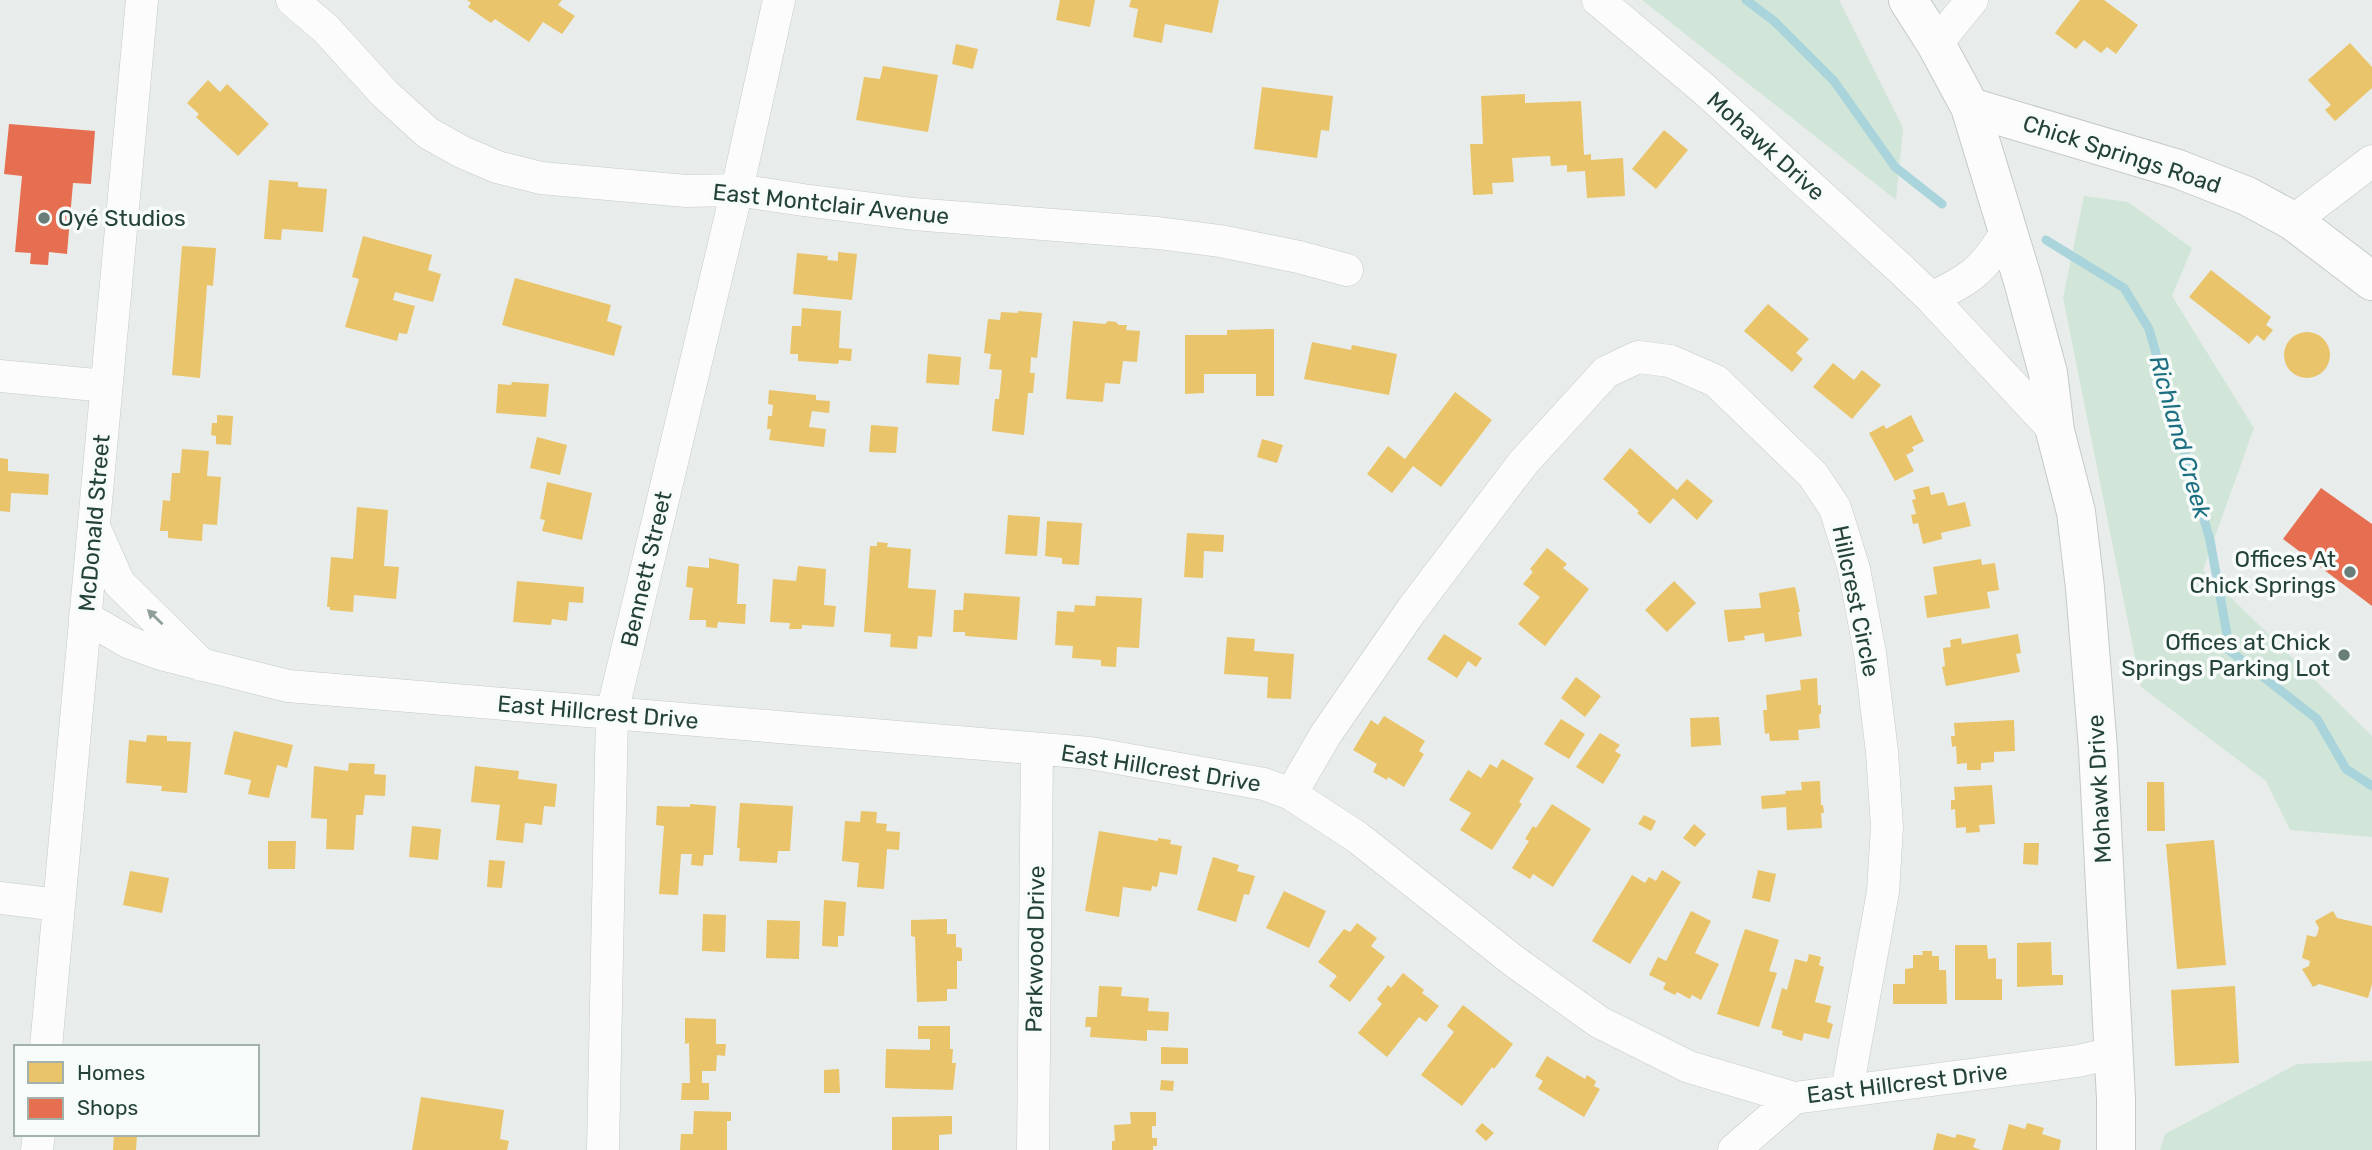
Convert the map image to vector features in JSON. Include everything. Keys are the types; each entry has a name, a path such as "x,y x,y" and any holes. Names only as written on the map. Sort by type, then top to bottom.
{"street":[{"name":"McDonald Street","path":"47,1045 142,0"},
{"name":"East Montclair Avenue","path":"292,0 326,29 406,116 428,133 497,167 541,178 686,191 737,190 913,214 1195,238 1299,257 1347,271"},
{"name":"Bennett Street","path":"603,1150 612,713 737,190 779,0"},
{"name":"Mohawk Drive","path":"1598,0 1704,89 1931,298 2055,430"},
{"path":"1908,0 1936,44 1970,107"},
{"path":"1936,44 1972,0"},
{"name":"Mohawk Drive","path":"1970,107 2048,373 2055,430 2076,512 2098,749 2116,1150"},
{"name":"Chick Springs Road","path":"1970,107 2178,169 2247,196 2293,221 2372,281"},
{"path":"2293,221 2372,161"},
{"path":"1931,298 1963,282 1981,269 2008,230"},
{"name":"Hillcrest Circle","path":"1291,794 1326,734 1411,611 1523,463 1606,372 1638,357 1670,361 1716,381 1813,475 1835,508 1854,569 1870,653 1882,752 1887,827 1883,892 1847,1090"},
{"path":"0,376 106,386"},
{"path":"94,527 119,583 203,666"},
{"name":"East Hillcrest Drive","path":"85,617 128,642 161,654 288,686 1090,753 1264,784 1291,794 1357,837 1515,962 1599,1022 1689,1067 1794,1098 2078,1061 2113,1053"},
{"name":"Parkwood Drive","path":"1033,1150 1037,749"},
{"path":"0,898 59,905"},
{"path":"1734,1150 1794,1098"}],"green space":[{"path":"1642,0 1839,0 1903,128 1896,200"},
{"path":"2084,196 2128,202 2192,248 2172,296 2254,428 2203,570 2372,736 2372,837 2290,830 2266,781 2141,687 2063,298"},
{"path":"2372,1061 2372,1150 2160,1150 2165,1134 2297,1064"}],"building: Homes":[{"path":"467,0 562,0 558,5 575,16 562,34 543,22 529,42 495,19 491,23 468,7 471,3"},
{"path":"1060,0 1095,0 1090,27 1056,20"},
{"path":"1131,0 1219,0 1212,33 1165,24 1162,43 1133,37 1138,9 1129,7"},
{"path":"2080,0 2104,0 2138,25 2116,54 2107,47 2101,53 2084,40 2076,49 2055,33"},
{"path":"2350,43 2372,67 2372,88 2335,121 2325,110 2331,105 2308,80"},
{"path":"956,44 978,49 973,69 952,64"},
{"path":"883,66 938,75 928,132 856,120 864,77 880,79"},
{"path":"208,80 220,92 227,84 269,124 238,156 196,117 199,114 187,103"},
{"path":"1262,87 1333,96 1329,131 1321,130 1317,158 1254,149"},
{"path":"1525,94 1525,103 1581,101 1584,155 1591,154 1591,160 1623,158 1625,196 1587,198 1585,171 1567,172 1567,165 1551,166 1550,156 1512,158 1514,182 1492,183 1493,194 1473,195 1470,144 1483,144 1481,96"},
{"path":"1664,130 1688,150 1656,189 1632,169"},
{"path":"269,180 298,182 298,187 327,189 323,232 282,229 281,240 264,239"},
{"path":"363,236 432,255 428,270 441,274 433,302 395,292 393,300 415,306 407,334 399,333 397,341 345,327 359,279 352,277"},
{"path":"182,246 216,248 213,286 207,285 200,378 172,375"},
{"path":"838,252 857,254 852,300 793,294 797,253 828,256 827,260 838,261"},
{"path":"2211,270 2271,317 2266,325 2273,330 2264,341 2257,335 2249,344 2189,297"},
{"path":"515,278 611,305 607,321 622,326 614,356 502,325"},
{"path":"1768,304 1809,339 1796,353 1803,359 1792,372 1744,331"},
{"path":"802,308 841,311 839,348 852,349 851,361 839,360 838,364 798,361 798,354 790,354 792,326 801,326"},
{"path":"1001,312 1042,313 1037,358 1031,357 1030,373 1035,373 1033,393 1028,393 1024,435 992,431 995,399 999,399 1002,370 989,369 991,354 984,353 988,319 1000,320"},
{"path":"1073,321 1105,324 1108,321 1116,322 1119,325 1127,325 1126,330 1140,331 1137,362 1123,361 1120,384 1105,383 1103,402 1066,399"},
{"path":"1274,329 1274,396 1256,396 1256,374 1204,374 1204,393 1185,394 1185,335 1227,335 1227,330"},
{"path":"2307,332 2323,339 2330,355 2323,371 2307,378 2291,371 2284,355 2291,339"},
{"path":"1312,342 1351,350 1352,345 1397,354 1389,395 1304,379"},
{"path":"928,354 961,357 959,385 926,383"},
{"path":"1833,363 1854,380 1862,370 1881,385 1852,419 1813,387"},
{"path":"512,382 549,384 546,417 496,413 498,384 511,385"},
{"path":"769,390 816,395 816,400 830,401 829,413 812,411 809,427 826,429 824,447 769,440 771,429 767,429 768,416 772,416 773,405 768,404"},
{"path":"1455,392 1492,420 1441,487 1413,466 1392,493 1367,474 1388,446 1405,459"},
{"path":"217,415 233,416 231,445 216,444 216,436 211,435 212,423 217,423"},
{"path":"1911,415 1924,441 1912,447 1914,451 1906,455 1914,471 1895,481 1869,433 1884,425 1886,429"},
{"path":"871,425 898,427 896,453 869,452"},
{"path":"537,437 567,445 560,475 530,468"},
{"path":"1262,439 1283,445 1277,463 1257,457"},
{"path":"1630,448 1677,490 1687,479 1713,501 1697,520 1673,498 1650,524 1603,479"},
{"path":"182,449 209,451 207,476 221,477 217,525 203,524 202,541 168,538 168,531 160,531 163,500 170,501 172,473 180,473"},
{"path":"0,458 8,459 8,471 49,474 48,495 11,493 10,512 0,511"},
{"path":"547,482 592,493 582,540 542,531 545,520 540,519"},
{"path":"1929,486 1931,495 1944,492 1948,506 1965,502 1971,526 1941,533 1942,539 1923,544 1918,523 1913,524 1911,515 1916,514 1912,500 1916,499 1913,490"},
{"path":"357,507 388,510 384,566 399,567 396,599 354,595 353,612 330,610 330,607 327,607 331,557 353,559"},
{"path":"1008,515 1040,517 1037,556 1005,554"},
{"path":"1047,521 1082,523 1079,565 1062,564 1062,558 1045,556"},
{"path":"1187,533 1224,535 1223,552 1204,551 1203,578 1184,577"},
{"path":"877,542 888,543 887,547 911,549 908,588 936,590 932,637 918,636 917,649 890,647 891,634 864,632 870,546 877,546"},
{"path":"1547,548 1567,564 1563,568 1589,589 1545,646 1518,624 1540,597 1523,584 1533,572 1530,569"},
{"path":"709,558 739,564 737,604 746,604 745,624 718,622 717,628 706,627 706,620 689,620 693,588 686,587 688,566 709,568"},
{"path":"1981,559 1982,565 1995,563 1999,590 1987,592 1990,608 1927,618 1924,596 1937,594 1933,567"},
{"path":"798,566 826,569 824,605 836,606 834,627 802,625 802,629 789,629 790,623 770,622 773,579 796,581"},
{"path":"517,581 584,587 583,603 569,602 567,621 552,619 551,625 513,622"},
{"path":"1674,581 1696,603 1667,632 1645,610"},
{"path":"1795,587 1802,636 1765,642 1764,633 1744,636 1745,640 1728,642 1724,610 1761,608 1759,593"},
{"path":"964,593 1020,597 1017,640 965,636 965,632 953,632 954,610 963,610"},
{"path":"1096,596 1142,598 1139,648 1117,647 1116,667 1101,666 1101,660 1072,658 1073,646 1055,645 1057,611 1074,612 1075,605 1095,606"},
{"path":"1444,634 1482,658 1476,667 1468,661 1457,678 1427,659"},
{"path":"2018,634 2021,653 2016,654 2020,672 1946,686 1942,667 1945,666 1943,648 1951,647 1950,640 1961,638 1962,644"},
{"path":"1227,637 1255,639 1254,651 1294,654 1291,699 1267,698 1268,677 1224,674"},
{"path":"1576,677 1601,696 1585,717 1561,698"},
{"path":"1817,678 1818,705 1821,705 1820,728 1798,730 1799,740 1770,741 1769,733 1765,734 1763,710 1767,710 1766,695 1801,690 1800,680"},
{"path":"1384,716 1425,741 1419,751 1424,754 1404,787 1373,772 1377,764 1353,750 1371,720 1378,725"},
{"path":"1719,717 1721,745 1691,747 1690,718"},
{"path":"1561,719 1585,734 1569,759 1544,744"},
{"path":"2014,720 2015,751 1994,752 1994,762 1981,763 1981,770 1967,770 1967,763 1957,764 1956,746 1952,747 1951,736 1955,736 1954,723"},
{"path":"234,731 293,745 287,768 277,765 269,798 248,794 251,780 224,774"},
{"path":"1600,733 1620,745 1615,751 1621,755 1603,784 1576,767"},
{"path":"147,735 167,736 167,741 191,742 187,793 161,791 162,786 126,783 129,740 146,742"},
{"path":"1502,759 1534,778 1519,802 1522,804 1492,850 1460,830 1471,813 1449,800 1468,770 1481,778 1490,764 1497,768"},
{"path":"349,763 375,764 374,774 386,775 385,796 365,795 363,815 356,815 354,850 326,849 327,819 311,818 314,766 348,771"},
{"path":"475,766 519,771 518,779 557,784 555,807 544,806 542,825 525,823 523,843 496,840 500,805 471,802"},
{"path":"1820,781 1824,813 1821,813 1822,828 1787,830 1786,807 1762,809 1761,796 1802,790 1801,782"},
{"path":"2147,782 2164,782 2165,831 2147,831"},
{"path":"1992,785 1995,824 1979,825 1980,832 1966,833 1966,827 1956,828 1955,809 1951,810 1951,800 1955,800 1954,787"},
{"path":"740,803 793,806 790,851 778,851 777,863 739,861 740,848 737,848"},
{"path":"690,804 716,806 713,855 704,855 703,866 691,865 692,854 681,854 678,895 659,894 664,826 656,825 657,806 690,807"},
{"path":"1552,804 1591,829 1553,887 1533,874 1530,879 1512,868 1529,841 1525,839 1533,826 1536,828"},
{"path":"861,811 877,812 876,823 887,824 886,831 900,832 899,850 887,849 884,889 857,887 859,863 842,861 845,821 860,822"},
{"path":"1644,815 1656,821 1651,831 1638,824"},
{"path":"1694,824 1706,834 1695,847 1683,838"},
{"path":"412,826 441,829 438,860 409,857"},
{"path":"1099,831 1158,841 1158,838 1171,840 1170,844 1182,846 1177,875 1160,872 1157,887 1152,886 1151,891 1123,887 1119,917 1085,911"},
{"path":"2214,840 2226,965 2177,969 2166,844"},
{"path":"268,841 296,841 295,869 268,869"},
{"path":"2024,843 2039,843 2038,865 2023,864"},
{"path":"1213,857 1239,865 1237,871 1255,876 1249,895 1244,894 1236,922 1197,910"},
{"path":"489,860 505,861 502,888 487,887"},
{"path":"1662,870 1681,882 1630,964 1592,941 1632,875 1645,883 1649,877 1656,881"},
{"path":"1758,870 1776,874 1770,902 1752,898"},
{"path":"130,871 169,878 162,913 123,905"},
{"path":"1284,891 1326,911 1309,948 1266,928"},
{"path":"824,900 846,902 844,936 838,936 838,947 822,946"},
{"path":"1691,911 1711,921 1695,953 1719,964 1701,1000 1692,995 1690,999 1677,992 1675,995 1663,989 1666,983 1649,975 1658,957 1666,961"},
{"path":"2333,911 2337,918 2372,926 2372,984 2368,998 2319,984 2313,987 2302,969 2309,966 2310,961 2302,958 2307,935 2315,937 2319,928 2315,921"},
{"path":"703,914 726,915 725,952 702,951"},
{"path":"947,919 947,934 956,934 956,947 962,948 962,961 957,961 957,989 947,989 947,1001 917,1002 915,937 911,936 911,920"},
{"path":"767,920 800,921 799,959 766,958"},
{"path":"1357,923 1377,938 1371,946 1385,957 1350,1002 1329,986 1337,976 1318,962 1344,929 1350,932"},
{"path":"1745,929 1779,940 1769,971 1777,973 1759,1027 1717,1014"},
{"path":"2051,942 2052,975 2063,975 2063,985 2017,987 2017,943"},
{"path":"1955,945 1987,945 1988,959 1996,958 1996,979 2002,979 2002,1000 1955,1000"},
{"path":"1922,951 1932,951 1932,956 1939,956 1939,970 1946,970 1947,1004 1893,1004 1893,984 1905,984 1905,969 1913,968 1913,955 1923,955"},
{"path":"1809,954 1821,957 1819,965 1824,967 1815,1002 1831,1006 1827,1022 1833,1024 1829,1039 1804,1033 1802,1041 1782,1035 1783,1031 1771,1028 1782,988 1787,990 1795,959 1807,962"},
{"path":"1403,973 1439,1006 1426,1022 1419,1017 1387,1057 1358,1033 1382,1004 1377,999 1388,985 1391,988"},
{"path":"1099,986 1122,987 1121,996 1149,998 1148,1011 1169,1012 1168,1031 1147,1030 1147,1041 1090,1037 1091,1027 1085,1027 1086,1017 1097,1017"},
{"path":"2235,986 2239,1063 2175,1066 2171,990"},
{"path":"1463,1005 1513,1044 1462,1106 1421,1075 1454,1032 1447,1026"},
{"path":"685,1018 716,1019 716,1044 726,1044 725,1056 717,1055 716,1071 702,1071 702,1083 709,1083 709,1100 681,1100 682,1083 690,1083"},
{"path":"918,1026 950,1026 952,1063 956,1063 953,1090 885,1088 886,1049 930,1050 930,1039 918,1039"},
{"path":"1161,1047 1188,1048 1188,1064 1161,1064"},
{"path":"1547,1056 1585,1079 1587,1075 1596,1081 1594,1086 1600,1089 1584,1117 1538,1089 1543,1081 1535,1076"},
{"path":"839,1069 840,1093 824,1093 824,1070"},
{"path":"1161,1080 1174,1081 1173,1091 1160,1090"},
{"path":"421,1097 504,1110 500,1139 509,1141 507,1150 412,1150"},
{"path":"694,1111 731,1112 731,1121 727,1121 727,1150 680,1150 681,1134 693,1134"},
{"path":"1130,1112 1156,1112 1156,1126 1152,1126 1152,1138 1157,1138 1157,1146 1153,1146 1153,1150 1112,1150 1112,1141 1115,1141 1114,1125 1131,1124"},
{"path":"952,1116 952,1134 939,1135 939,1150 892,1150 892,1117"},
{"path":"1482,1123 1494,1133 1486,1141 1475,1131"},
{"path":"2027,1123 2044,1128 2042,1134 2061,1140 2059,1150 2002,1150 2009,1124 2025,1129"},
{"path":"1937,1133 1955,1138 1957,1134 1976,1139 1973,1147 1981,1150 1933,1150"},
{"path":"114,1136 137,1136 136,1150 113,1150"}],"building: Shops":[{"name":"Oyé Studios","path":"9,124 95,131 91,184 73,183 67,254 49,252 48,265 30,264 31,253 15,252 22,176 4,174"},
{"name":"Offices At Chick Springs","path":"2321,488 2372,524 2372,606 2283,539"}],"waterway":[{"name":"Richland Creek","path":"1746,0 1774,21 1834,81 1895,167 1942,204"},
{"name":"Richland Creek","path":"2046,240 2124,288 2149,329 2210,540 2230,651 2317,719 2346,769 2372,786"}],"place":[{"name":"Oyé Studios","path":"44,218"},
{"name":"Offices At Chick Springs","path":"2350,572"},
{"name":"Offices at Chick Springs Parking Lot","path":"2344,655"}]}
